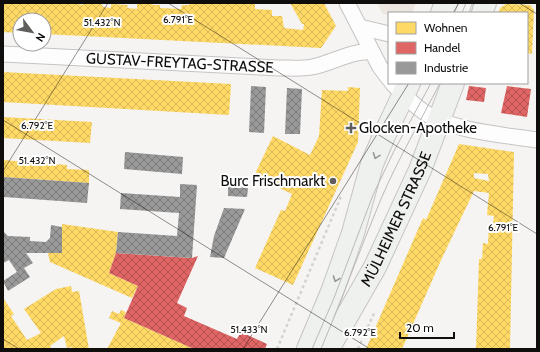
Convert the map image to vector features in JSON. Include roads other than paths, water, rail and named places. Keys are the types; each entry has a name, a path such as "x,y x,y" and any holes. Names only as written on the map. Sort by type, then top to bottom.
{"main road":[{"name":"MÜLHEIMER STRASSE","path":"328,349 374,267 420,170 453,84"},
{"name":"MÜLHEIMER STRASSE","path":"308,349 332,292 353,233 372,164 398,85"}],"street":[{"path":"347,3 372,52 388,72"},
{"path":"363,32 388,34"},
{"name":"GUSTAV-FREYTAG-STRASSE","path":"3,54 280,68 310,68 330,63 353,53 361,47 363,32"},
{"name":"GUSTAV-FREYTAG-STRASSE","path":"353,53 372,52"},
{"path":"398,85 425,113 439,120 470,129 537,140"}],"tram line":[{"path":"462,12 466,3"},
{"path":"471,12 474,3"},
{"path":"312,349 334,298 373,195 394,151 430,84"},
{"path":"321,349 388,184 439,84"}],"place":[{"name":"Glocken-Apotheke","path":"351,128"},
{"name":"Burc Frischmarkt","path":"333,181"}]}
